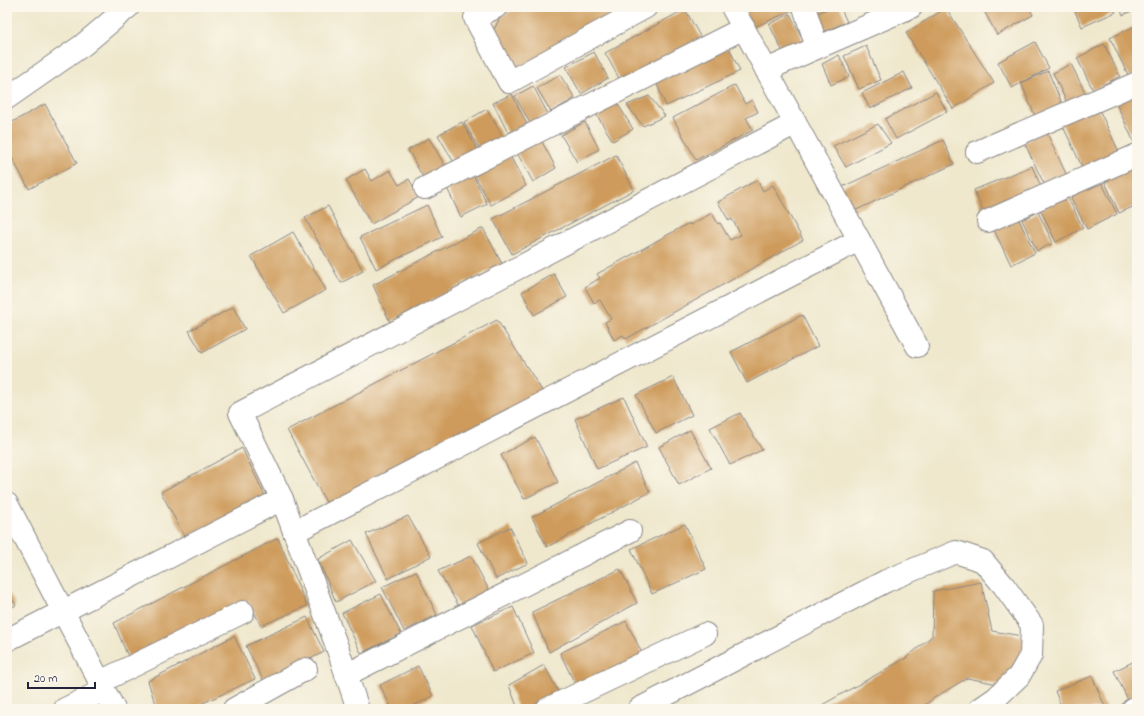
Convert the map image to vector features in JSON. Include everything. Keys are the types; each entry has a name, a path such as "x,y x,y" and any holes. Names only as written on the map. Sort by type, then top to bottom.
{"street":[{"path":"7,98 83,45 128,7"},
{"path":"496,7 475,18 509,82 646,7"},
{"path":"732,7 917,346"},
{"path":"804,7 817,47"},
{"path":"766,70 911,7"},
{"path":"425,188 744,28"},
{"path":"977,152 1137,83"},
{"path":"358,709 282,499 240,413 796,124"},
{"path":"988,221 1137,156"},
{"path":"294,532 859,240"},
{"path":"7,640 282,499"},
{"path":"7,504 114,709"},
{"path":"346,675 630,531"},
{"path":"639,709 886,581 956,552 982,561 1004,586 1032,625 1031,655 1019,676 996,698 980,709"},
{"path":"65,709 102,686 243,612"},
{"path":"547,709 705,634"},
{"path":"234,709 306,669"},
{"path":"1133,709 1137,707"}],"building":[{"path":"518,7 637,7 510,71 492,33 501,16"},
{"path":"742,7 796,7 796,9 752,28"},
{"path":"831,7 840,7 847,22 823,32 815,14"},
{"path":"982,7 1029,7 1033,15 997,35"},
{"path":"1073,7 1114,7 1116,12 1082,27"},
{"path":"1119,7 1137,7 1137,9 1123,15"},
{"path":"946,8 994,83 953,109 906,33"},
{"path":"685,9 701,38 621,82 605,53"},
{"path":"790,14 804,42 783,52 769,24"},
{"path":"1137,25 1137,73 1129,77 1110,38"},
{"path":"1035,42 1049,68 1012,88 998,62"},
{"path":"1104,44 1120,76 1093,90 1077,58"},
{"path":"866,46 881,80 859,89 844,56"},
{"path":"729,48 740,71 666,106 656,82"},
{"path":"594,52 608,78 581,94 566,67"},
{"path":"839,55 849,77 831,85 822,64"},
{"path":"1071,64 1087,96 1068,105 1053,73"},
{"path":"1048,71 1063,106 1036,118 1021,83"},
{"path":"904,72 912,88 870,109 862,93"},
{"path":"560,75 575,98 551,112 537,88"},
{"path":"735,85 745,104 752,100 758,112 746,118 753,130 696,160 673,118"},
{"path":"533,86 548,114 530,123 515,96"},
{"path":"936,92 947,112 896,139 885,119"},
{"path":"1137,93 1137,149 1116,103"},
{"path":"512,94 527,124 508,133 493,103"},
{"path":"649,96 665,116 643,126 627,105"},
{"path":"616,101 633,129 613,141 596,114"},
{"path":"1096,103 1120,154 1084,171 1060,120"},
{"path":"45,104 77,163 29,189 7,149 7,125"},
{"path":"487,109 503,137 480,150 464,122"},
{"path":"462,122 479,152 456,166 438,135"},
{"path":"585,122 599,149 577,162 561,135"},
{"path":"878,124 891,143 846,167 833,146"},
{"path":"1046,131 1069,180 1047,190 1024,142"},
{"path":"429,138 448,171 426,183 408,150"},
{"path":"540,138 556,168 533,182 516,151"},
{"path":"943,140 954,164 850,213 838,189"},
{"path":"616,155 634,190 512,254 493,219"},
{"path":"510,156 526,186 491,205 475,176"},
{"path":"1137,163 1137,205 1119,213 1103,178"},
{"path":"1032,166 1043,191 985,216 974,190"},
{"path":"365,169 372,181 390,170 399,185 409,179 419,197 371,224 346,180"},
{"path":"470,169 487,204 461,217 444,182"},
{"path":"1100,179 1117,214 1087,229 1069,194"},
{"path":"757,180 763,191 773,185 803,240 626,339 623,335 614,340 605,322 611,319 600,300 594,303 585,287 600,278 597,274 689,223 690,225 712,213 730,240 741,235 732,219 729,221 718,202"},
{"path":"1067,196 1083,228 1056,242 1040,209"},
{"path":"427,205 442,237 376,269 360,237"},
{"path":"328,206 363,271 341,283 305,218"},
{"path":"1038,212 1053,243 1037,251 1022,220"},
{"path":"1018,218 1035,253 1011,265 994,230"},
{"path":"483,228 502,264 390,322 373,285"},
{"path":"293,232 326,290 284,313 251,256"},
{"path":"554,274 567,297 534,315 522,292"},
{"path":"233,307 245,329 202,353 189,331"},
{"path":"802,315 818,346 747,383 731,352"},
{"path":"497,320 548,400 329,508 287,430"},
{"path":"673,377 692,415 656,433 636,395"},
{"path":"624,397 647,447 597,469 575,419"},
{"path":"740,413 762,450 730,465 710,428"},
{"path":"690,430 711,468 679,485 659,447"},
{"path":"535,437 558,482 524,499 501,455"},
{"path":"242,448 266,498 185,538 161,492"},
{"path":"635,463 650,492 547,547 532,517"},
{"path":"408,516 431,556 388,579 366,534"},
{"path":"685,524 706,569 652,594 631,549"},
{"path":"510,527 528,563 496,579 478,543"},
{"path":"278,538 307,606 261,626 248,600 131,664 114,623"},
{"path":"352,540 376,581 336,602 318,559"},
{"path":"471,556 489,590 460,608 438,571"},
{"path":"620,569 637,603 549,652 532,612"},
{"path":"416,571 437,615 404,631 382,587"},
{"path":"981,582 992,631 1028,637 1008,686 967,678 934,698 920,709 824,709 822,705 906,658 932,636 933,591"},
{"path":"7,590 16,605 7,610"},
{"path":"381,594 401,634 361,653 342,613"},
{"path":"513,607 534,653 493,672 472,625"},
{"path":"307,617 324,652 264,682 246,646"},
{"path":"626,621 644,657 578,690 560,653"},
{"path":"234,636 255,679 190,709 159,709 148,681"},
{"path":"1137,660 1137,703 1131,706 1114,671"},
{"path":"544,665 560,695 532,709 518,709 509,685"},
{"path":"418,666 433,696 407,709 392,709 380,685"},
{"path":"1092,676 1106,709 1062,709 1055,691"}]}
